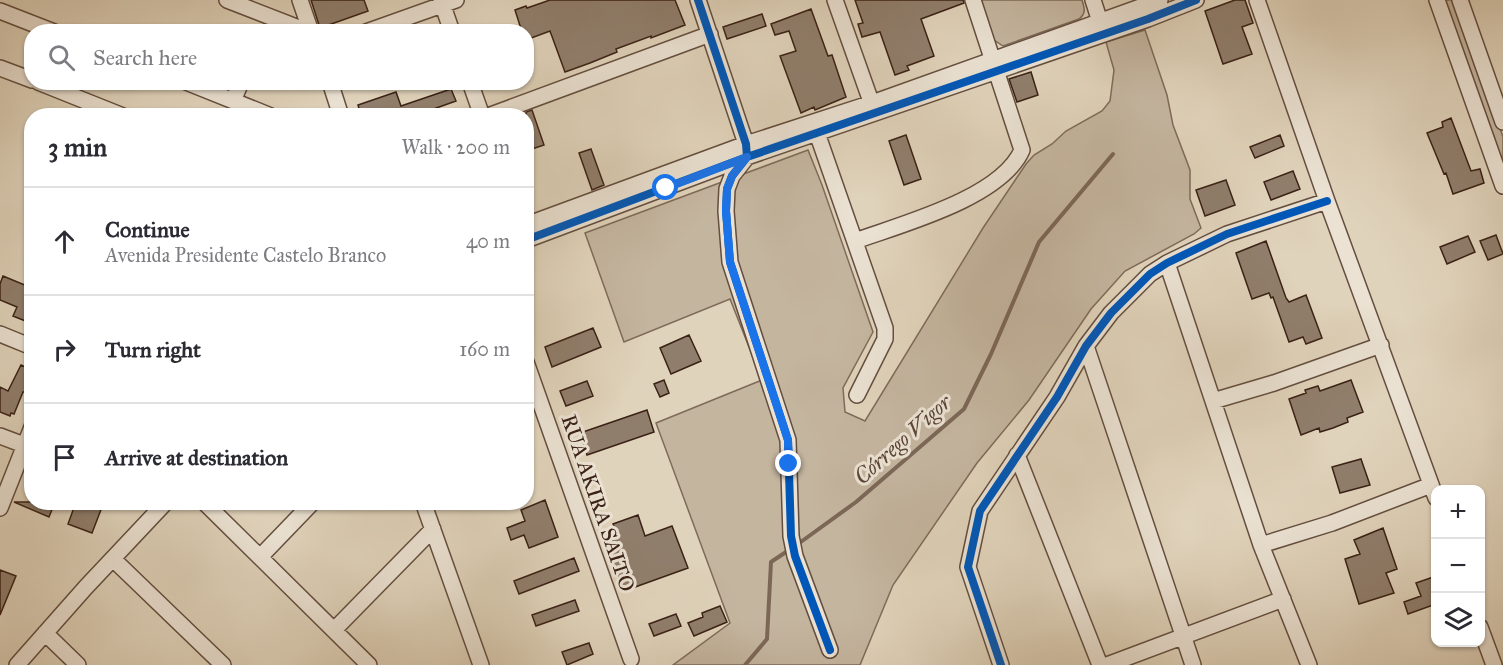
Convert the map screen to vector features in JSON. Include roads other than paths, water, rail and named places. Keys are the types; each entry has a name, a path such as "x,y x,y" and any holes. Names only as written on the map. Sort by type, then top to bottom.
{"street":[{"path":"227,0 289,24"},
{"path":"300,0 308,24"},
{"path":"698,0 747,151 727,189 726,211 730,262 788,440 791,536 795,556 830,650"},
{"path":"835,0 873,108"},
{"path":"855,242 972,197 1008,170 1022,150 973,0"},
{"path":"1093,0 1102,27"},
{"path":"1102,27 1160,0"},
{"path":"534,222 873,108 1102,27 1196,0"},
{"path":"1257,0 1327,201 1431,486"},
{"path":"1437,0 1503,186"},
{"path":"1460,0 1503,122"},
{"path":"388,24 447,2 451,24"},
{"path":"0,11 33,24"},
{"path":"265,24 268,16"},
{"path":"510,108 710,34"},
{"path":"0,68 24,77"},
{"path":"58,90 103,108"},
{"path":"207,90 252,108"},
{"path":"233,100 237,90"},
{"path":"333,90 338,108"},
{"path":"474,90 479,108"},
{"path":"534,237 747,151 817,133 873,108"},
{"path":"817,133 885,328 885,339 857,395"},
{"path":"1001,665 968,567 980,511 1058,397 1086,346 1127,297 1150,274 1167,263 1227,234 1327,201"},
{"path":"1167,263 1261,545 1308,665"},
{"path":"0,334 24,344"},
{"path":"1213,401 1274,383 1381,345"},
{"path":"1086,346 1193,665"},
{"name":"RUA AKIRA SAITO","path":"534,385 631,659"},
{"path":"0,436 24,445"},
{"path":"1017,455 1100,665"},
{"path":"0,508 24,456"},
{"path":"1261,545 1431,493"},
{"path":"17,665 158,510"},
{"path":"212,510 369,665"},
{"path":"260,557 305,510"},
{"path":"426,510 481,665"},
{"path":"334,630 433,529"},
{"path":"113,559 223,665"},
{"path":"1107,665 1283,599"},
{"path":"45,633 78,665"},
{"path":"1485,641 1494,665"}],"waterway":[{"name":"Córrego Vigor","path":"798,544 856,502 964,409 991,354 1039,242 1113,154"},
{"name":"Córrego Vigor","path":"745,665 767,639 771,562 789,550"}]}
